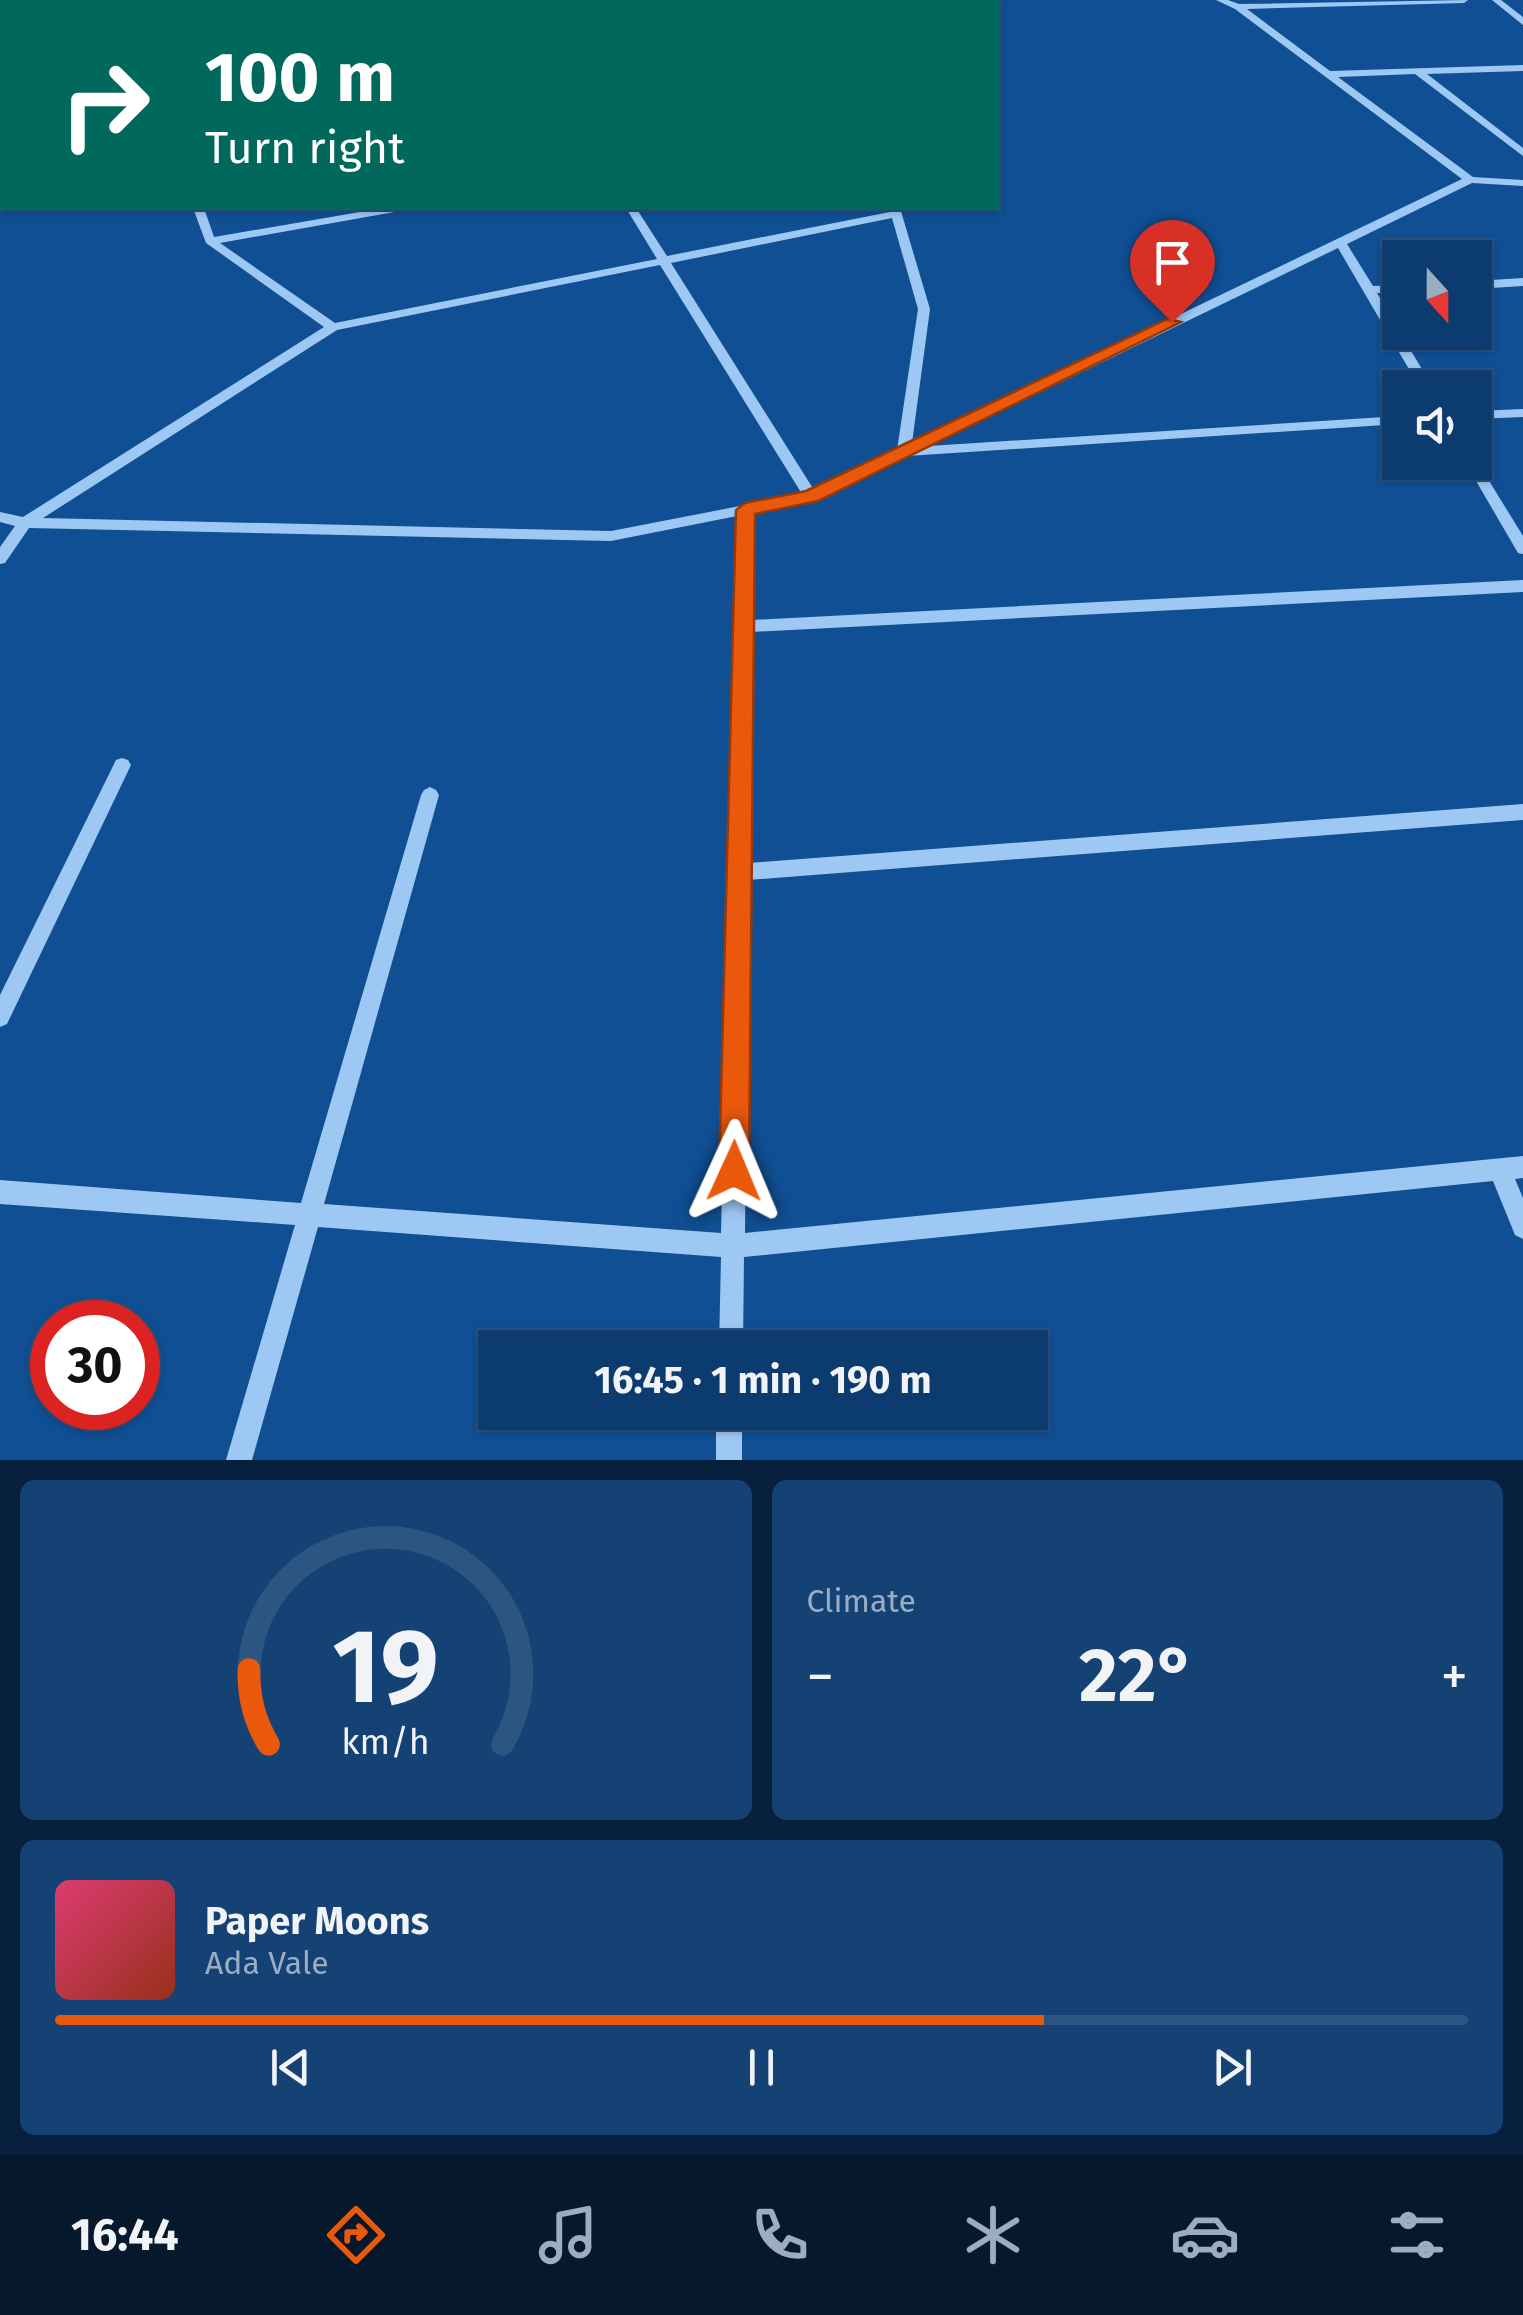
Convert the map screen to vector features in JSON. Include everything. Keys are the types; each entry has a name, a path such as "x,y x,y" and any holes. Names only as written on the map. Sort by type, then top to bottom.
{"street":[{"path":"1220,0 1238,7 1470,180 1520,185"},
{"path":"1238,7 1464,0"},
{"path":"1496,0 1523,22"},
{"path":"1327,74 1523,68"},
{"path":"1417,71 1523,153"},
{"path":"0,517 25,523 611,536 811,497 1470,180"},
{"path":"200,210 210,242 333,327"},
{"path":"210,242 389,210"},
{"path":"632,210 811,497"},
{"path":"0,559 25,523 333,327 896,211 924,309 904,452"},
{"path":"1340,241 1416,370"},
{"path":"1492,284 1523,282"},
{"path":"1369,290 1382,290"},
{"path":"1492,414 1523,413"},
{"path":"904,452 1382,421"},
{"path":"1483,480 1523,549"},
{"path":"730,1330 745,510"},
{"path":"743,626 1523,586"},
{"path":"0,1017 122,765"},
{"path":"239,1460 430,796"},
{"path":"739,872 1523,812"},
{"path":"0,1192 732,1246 1512,1168 1523,1227"},
{"path":"729,1460 730,1430"}],"route":[{"path":"734,1171 745,510 811,497 1172,322"}]}
